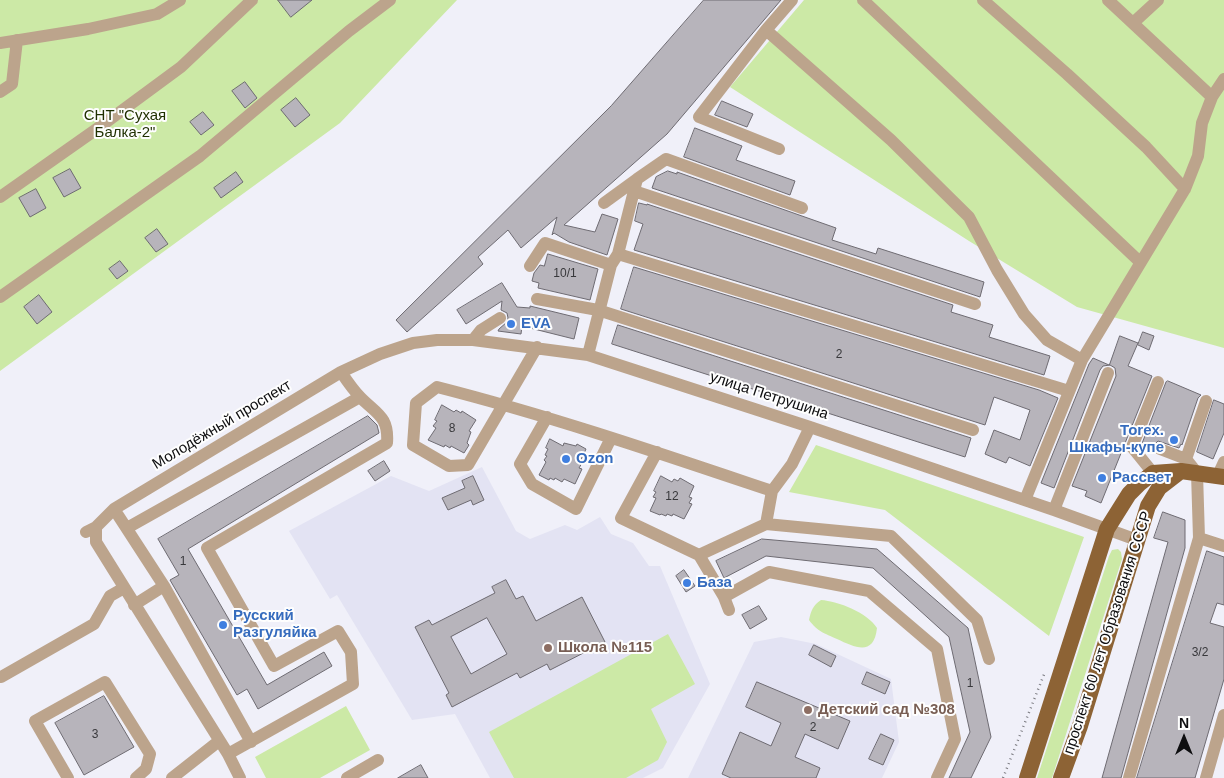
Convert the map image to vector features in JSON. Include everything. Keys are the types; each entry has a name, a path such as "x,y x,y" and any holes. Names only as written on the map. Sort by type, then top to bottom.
{"main road":[{"path":"1153,473 1188,468 1222,471"},
{"name":"проспект 60 лет Образования СССР","path":"1061,778 1148,506 1159,488 1188,468"},
{"name":"проспект 60 лет Образования СССР","path":"1027,778 1108,529 1129,494 1153,473"}],"street":[{"path":"0,43 88,29 157,14 180,0"},
{"path":"0,197 182,67 252,0"},
{"path":"0,297 200,156 349,30 390,0"},
{"path":"778,149 699,118 766,30 792,0"},
{"path":"863,0 1140,262"},
{"path":"982,0 1139,140 1185,189"},
{"path":"1108,0 1212,97"},
{"path":"1133,23 1158,0"},
{"path":"766,30 891,140 969,217 997,270 1024,314 1047,340 1082,360"},
{"path":"0,92 12,84 17,40"},
{"path":"1025,500 1082,360 1185,189 1198,156 1202,123 1212,97 1224,79"},
{"path":"604,203 636,185 666,159 802,208"},
{"path":"588,355 610,265 618,254 636,185"},
{"path":"636,185 975,304"},
{"path":"530,266 545,244 610,265"},
{"path":"618,254 1069,391"},
{"path":"537,299 598,310 973,430"},
{"path":"473,340 481,330 500,318"},
{"name":"улица Петрушина","path":"380,354 413,343 437,340 473,340 588,355 810,427 1138,540"},
{"path":"537,347 504,404 468,465 449,466 413,445 416,403 438,387 504,404 547,417 772,491"},
{"name":"Молодёжный проспект","path":"124,588 96,542 91,529 114,509 341,372 380,354"},
{"path":"228,754 353,684 351,652 338,631 274,666 207,548 387,443 388,430 379,414 360,397 341,372"},
{"path":"1054,510 1108,373"},
{"path":"1153,473 1132,447 1158,382"},
{"path":"127,528 360,397"},
{"path":"1129,778 1199,538 1188,468 1206,401"},
{"path":"547,417 520,464 532,484 576,509 611,438"},
{"path":"766,524 772,491 792,464 810,427"},
{"path":"1160,449 1188,468"},
{"path":"657,452 621,518 699,555 724,597 728,610"},
{"path":"114,509 164,586 251,742"},
{"path":"699,555 766,524 891,536 977,620 989,659"},
{"path":"1199,538 1224,546"},
{"path":"724,597 769,572 869,591 930,642 937,649 955,739 937,778"},
{"path":"134,605 164,586"},
{"path":"1,677 94,624 110,596 124,588 228,754 240,778"},
{"path":"68,778 35,720 106,682 150,754 146,769 136,778"},
{"path":"1206,778 1218,756 1224,715"},
{"path":"172,778 219,741"},
{"path":"346,778 378,760"}],"path":[{"path":"1003,778 1045,671"}],"shaded area":[{"path":"482,467 516,531 530,539 565,525 577,530 600,517 611,534 633,543 649,566 660,566 710,684 663,768 643,778 490,778 455,714 412,720 337,595 330,599 289,531 391,476 429,491"},
{"name":"Детский сад №308","path":"781,637 816,644 891,679 899,742 882,778 688,778 754,642"}],"green space":[{"name":"СНТ \"Сухая Балка-2\"","path":"0,0 457,0 340,123 0,371"},
{"path":"804,0 1224,0 1224,348 1077,307 969,241 730,87"},
{"path":"816,445 1084,537 1049,636 885,510 789,492"},
{"path":"1118,549 1121,552 1122,559 1052,778 1037,778 1109,556 1112,550"},
{"path":"821,600 844,605 867,617 877,628 872,643 868,646 857,647 818,630 809,620 813,608"},
{"path":"668,634 695,684 651,709 667,742 658,760 626,778 514,778 489,732"},
{"path":"346,706 370,750 320,778 266,778 255,757"}],"building":[{"path":"278,0 312,0 291,17"},
{"path":"704,0 781,0 667,134 564,225 595,232 602,214 618,219 607,255 569,242 554,233 552,235 557,217 521,248 508,230 478,257 483,264 407,332 396,320 611,106"},
{"path":"245,82 257,98 245,108 232,91"},
{"path":"296,98 310,115 295,127 281,110"},
{"path":"722,101 753,114 747,127 715,115"},
{"path":"203,112 214,125 201,135 190,122"},
{"path":"695,128 742,146 736,160 795,181 790,195 684,157"},
{"path":"70,169 81,188 64,197 53,178"},
{"path":"668,171 677,174 677,172 836,228 832,240 876,254 878,248 984,282 980,297 652,188 656,177"},
{"path":"236,172 243,182 221,198 214,188"},
{"path":"36,189 46,208 30,217 19,198"},
{"path":"639,203 647,204 953,305 951,312 993,325 989,337 1050,356 1044,375 634,250 643,224 635,221"},
{"path":"157,229 168,244 156,252 145,238"},
{"path":"548,254 598,269 590,300 538,288 539,283 532,281 534,273 540,265 544,266"},
{"path":"120,261 128,271 117,279 109,269"},
{"path":"634,267 1039,390 1058,398 1030,466 1009,457 1006,463 985,454 994,430 1020,440 1030,410 994,397 985,425 621,309"},
{"path":"502,283 517,307 530,308 530,306 579,318 574,339 522,326 521,334 498,331 507,322 508,318 507,313 501,310 502,301 466,324 457,310"},
{"path":"39,295 52,312 37,324 24,307"},
{"path":"618,325 971,438 965,457 612,344"},
{"path":"1143,332 1154,336 1149,350 1138,345"},
{"path":"1120,336 1138,343 1128,366 1152,376 1101,503 1085,496 1087,491 1072,486 1116,376 1115,368 1110,365 1103,366 1100,370 1054,488 1041,483 1089,364 1093,358 1109,365"},
{"path":"1168,381 1201,395 1198,398 1182,445 1179,448 1158,441 1153,446 1152,451 1141,446"},
{"path":"1214,400 1224,404 1224,433 1213,459 1197,452"},
{"path":"442,405 454,412 456,410 461,413 462,411 476,420 469,431 471,432 467,443 469,445 464,453 451,446 450,448 445,445 444,447 428,440 436,428 433,426 437,421 435,420"},
{"path":"368,416 377,425 379,433 188,549 267,685 324,652 332,666 258,709 247,689 237,695 170,580 179,575 158,539"},
{"path":"550,439 563,446 564,443 576,446 577,444 586,449 580,462 582,463 579,468 582,469 575,484 564,479 562,482 555,478 554,480 550,478 549,480 539,475 546,462 544,460 548,449 546,448"},
{"path":"384,461 390,471 375,481 368,471"},
{"path":"473,476 484,500 473,505 471,500 448,510 442,498 465,488 462,481"},
{"path":"661,476 672,482 674,479 678,481 680,478 694,486 689,497 692,498 689,503 692,504 684,519 673,514 672,516 667,514 666,516 650,511 656,498 653,497 656,492 654,491"},
{"path":"1163,512 1185,520 1185,548 1121,778 1102,778 1168,542 1154,538"},
{"path":"762,539 877,549 968,628 991,737 971,778 949,778 970,732 949,637 873,568 766,556 724,578 716,561"},
{"path":"1207,551 1224,557 1224,605 1217,603 1210,623 1224,627 1224,679 1195,778 1137,778"},
{"path":"684,570 695,586 686,592 676,576"},
{"name":"Школа №115","path":"506,580 516,599 523,596 536,621 582,597 605,642 550,670 547,664 520,678 517,673 452,707 446,695 449,693 415,627 429,620 432,625 495,593 492,587","holes":["487,618 507,654 471,674 451,637"]},
{"path":"759,606 767,619 750,629 742,615"},
{"path":"814,645 836,656 831,667 809,655"},
{"path":"867,672 890,682 885,694 862,684"},
{"path":"757,682 850,721 838,749 805,734 795,757 820,768 816,778 731,778 722,774 740,732 771,746 781,723 746,707"},
{"path":"104,696 134,747 84,775 55,723"},
{"path":"881,734 894,740 883,765 869,759"},
{"path":"421,765 428,778 398,778"}],"place":[{"name":"EVA","path":"511,324"},
{"name":"Torex. Шкафы-купе","path":"1174,440"},
{"name":"Ozon","path":"566,459"},
{"name":"Рассвет","path":"1102,478"},
{"name":"База","path":"687,583"},
{"name":"Русский Разгуляйка","path":"223,625"},
{"name":"Школа №115","path":"548,648"},
{"name":"Детский сад №308","path":"808,710"}]}
